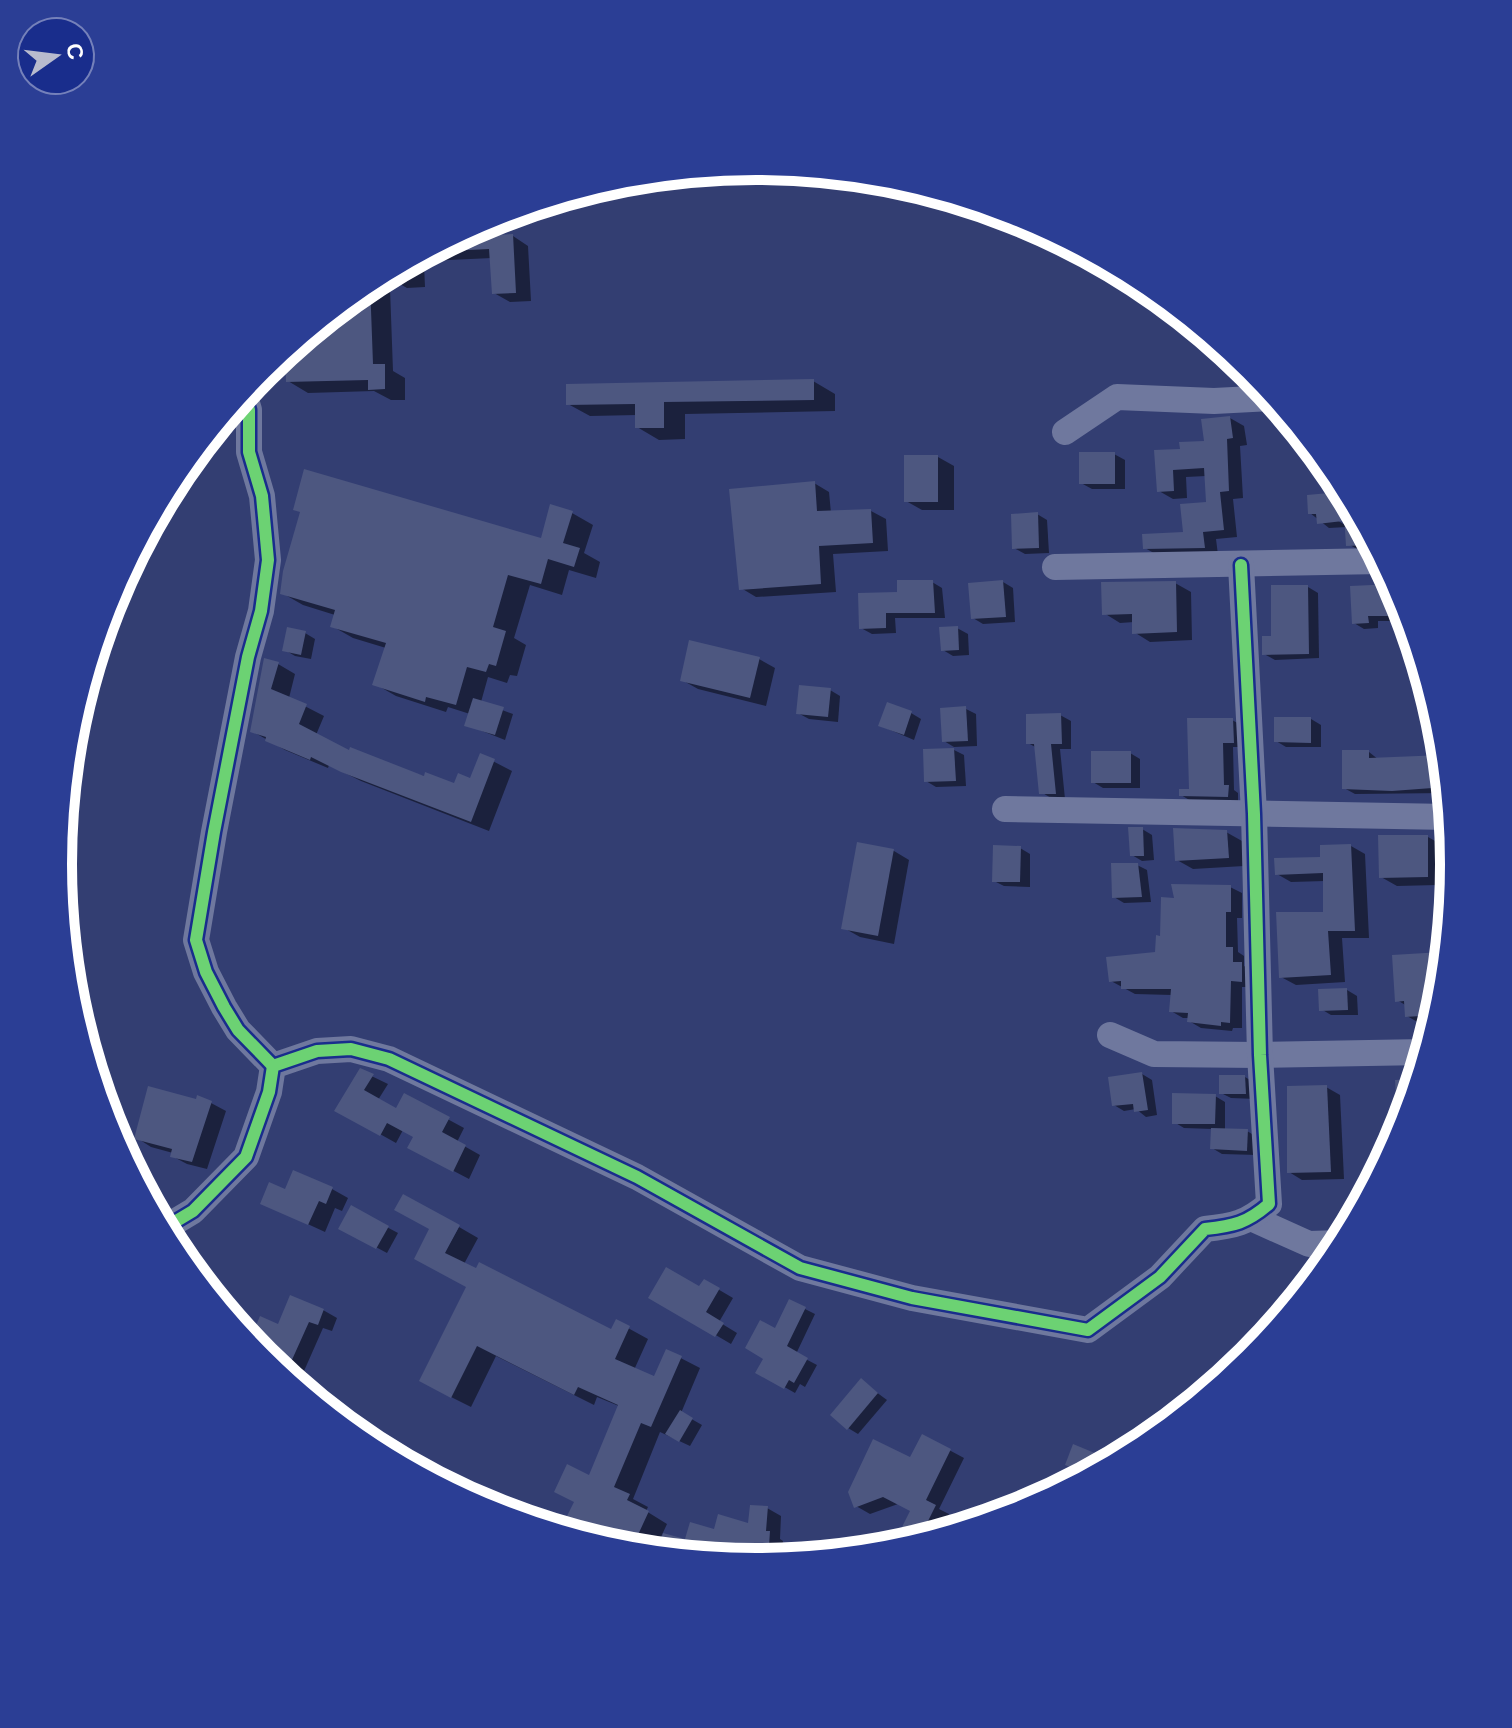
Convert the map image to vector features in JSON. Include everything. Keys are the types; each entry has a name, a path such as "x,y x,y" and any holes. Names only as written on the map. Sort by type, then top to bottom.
{"street":[{"path":"1065,432 1117,397 1214,401 1257,399"},
{"path":"248,406 249,452 262,496 268,560 261,611 248,657 196,940 206,972 231,1019 273,1066"},
{"path":"1055,567 1369,561"},
{"path":"273,1066 317,1051 351,1049 389,1059 637,1177 800,1268 912,1298 1088,1330 1160,1277 1205,1229 1233,1226 1253,1219 1269,1204 1260,1055 1254,814 1241,565"},
{"path":"1005,809 1439,817"},
{"path":"1110,1035 1154,1054 1414,1052"},
{"path":"174,1222 193,1211 246,1157 269,1092 273,1066"},
{"path":"1253,1219 1309,1244 1325,1243"}],"building":[{"path":"513,234 516,293 492,294 489,249 454,251 487,235"},
{"path":"371,299 373,364 385,364 385,389 368,390 368,380 286,382 286,368"},
{"path":"814,379 814,400 664,402 664,428 635,428 635,404 566,405 566,384"},
{"path":"1230,416 1233,438 1227,439 1229,491 1220,492 1224,530 1203,532 1205,548 1143,549 1142,534 1183,532 1180,504 1206,502 1204,468 1173,470 1174,491 1157,492 1154,450 1180,449 1179,442 1204,441 1201,419"},
{"path":"1079,452 1115,452 1115,484 1079,484"},
{"path":"904,455 938,455 938,502 904,502"},
{"path":"304,469 541,538 550,504 573,511 563,543 580,548 574,567 548,559 541,584 508,575 493,627 506,631 496,666 489,664 486,672 467,667 456,705 426,697 425,702 372,685 386,643 330,627 335,610 280,594 283,571 300,512 293,510"},
{"path":"815,481 817,511 871,509 873,543 819,546 821,584 739,590 729,489"},
{"path":"1330,493 1342,512 1343,521 1317,524 1316,514 1308,514 1307,495"},
{"path":"1038,512 1039,548 1012,549 1011,514"},
{"path":"1344,515 1361,545 1346,546"},
{"path":"897,580 933,580 935,613 886,613 886,628 859,629 858,593 897,592"},
{"path":"1003,580 1006,617 971,619 968,583"},
{"path":"1176,581 1177,632 1132,634 1132,614 1102,615 1101,582"},
{"path":"1271,585 1308,585 1309,654 1262,655 1262,636 1271,636"},
{"path":"1380,585 1393,616 1368,616 1369,623 1352,624 1350,586"},
{"path":"958,626 959,650 941,651 939,627"},
{"path":"287,627 306,631 301,655 282,651"},
{"path":"689,640 760,657 750,698 680,681"},
{"path":"264,658 279,662 271,689 307,704 299,724 349,750 350,747 424,776 425,772 454,783 458,773 470,778 480,753 495,759 471,822 341,772 311,757 310,760 250,732"},
{"path":"799,685 831,688 828,717 796,714"},
{"path":"473,698 504,707 495,735 464,726"},
{"path":"887,702 912,711 904,735 878,726"},
{"path":"966,706 968,741 942,742 940,708"},
{"path":"1061,713 1062,744 1051,744 1056,794 1039,794 1034,744 1026,744 1026,714"},
{"path":"1274,717 1311,717 1311,743 1274,742"},
{"path":"1187,718 1233,718 1234,743 1223,743 1224,785 1229,785 1228,797 1179,796 1179,789 1189,789"},
{"path":"954,748 956,781 924,782 923,749"},
{"path":"1342,750 1369,750 1369,758 1431,755 1435,788 1392,791 1342,789"},
{"path":"1091,751 1131,751 1131,783 1091,783"},
{"path":"1128,827 1143,827 1144,856 1130,856"},
{"path":"1173,828 1227,830 1229,858 1175,861"},
{"path":"1378,835 1428,835 1428,877 1379,878"},
{"path":"857,842 894,849 878,936 841,929"},
{"path":"1351,844 1355,931 1328,931 1331,975 1279,978 1276,912 1323,912 1323,873 1275,875 1274,858 1320,857 1320,845"},
{"path":"993,845 1021,846 1020,882 992,882"},
{"path":"1111,863 1138,863 1142,897 1112,898"},
{"path":"1435,882 1440,882 1437,930"},
{"path":"1171,884 1231,885 1231,912 1226,912 1226,947 1233,947 1233,962 1242,962 1242,982 1231,981 1230,1023 1221,1022 1221,1026 1187,1022 1188,1013 1169,1012 1171,989 1121,989 1121,981 1109,982 1106,957 1155,952 1156,935 1160,936 1161,897 1174,898"},
{"path":"1434,952 1423,1016 1405,1017 1404,1001 1395,1002 1392,955"},
{"path":"1347,988 1348,1010 1319,1011 1318,989"},
{"path":"360,1068 374,1074 364,1090 396,1108 404,1093 450,1117 442,1132 466,1145 453,1172 407,1148 413,1137 387,1123 380,1136 334,1111"},
{"path":"1142,1072 1148,1110 1134,1112 1133,1104 1112,1106 1108,1077"},
{"path":"1219,1075 1245,1075 1246,1094 1219,1094"},
{"path":"1395,1080 1405,1080 1396,1104"},
{"path":"1327,1085 1331,1172 1287,1173 1287,1086"},
{"path":"148,1086 196,1099 197,1095 212,1101 192,1162 170,1157 172,1149 134,1139"},
{"path":"1172,1093 1216,1094 1215,1124 1172,1124"},
{"path":"1211,1128 1248,1129 1247,1151 1210,1149"},
{"path":"293,1170 333,1187 326,1204 319,1201 308,1225 260,1204 269,1182 285,1189"},
{"path":"403,1194 460,1225 445,1253 476,1268 479,1262 611,1329 616,1319 630,1326 615,1359 654,1376 666,1349 682,1356 651,1427 641,1423 614,1487 630,1494 627,1500 649,1511 637,1537 565,1521 574,1502 554,1492 567,1464 589,1475 618,1405 578,1387 574,1395 477,1346 451,1398 419,1381 466,1287 414,1259 429,1229 394,1210"},
{"path":"351,1205 389,1226 376,1249 338,1229"},
{"path":"666,1267 699,1286 704,1279 720,1288 706,1312 724,1323 715,1337 648,1298"},
{"path":"290,1295 324,1309 318,1325 309,1322 291,1362 295,1364 293,1367 253,1327 260,1316 278,1324"},
{"path":"789,1299 806,1307 787,1346 808,1358 794,1383 789,1380 784,1389 755,1373 763,1359 745,1348 760,1320 775,1328"},
{"path":"861,1378 878,1393 847,1430 830,1415"},
{"path":"680,1410 693,1418 679,1442 665,1434"},
{"path":"922,1434 951,1449 926,1500 936,1505 925,1527 899,1533 910,1511 883,1497 854,1508 848,1492 873,1439 910,1457"},
{"path":"1073,1444 1100,1455 1074,1469 1065,1465"},
{"path":"750,1505 768,1506 766,1531 770,1531 769,1548 711,1547 661,1541 663,1533 685,1539 690,1522 714,1529 718,1514 748,1523"}],"cycle path":[{"path":"248,406 249,452 262,496 268,560 261,611 248,657 196,940 206,972 238,1030 273,1066"},
{"path":"174,1222 193,1211 246,1157 269,1092 273,1066 317,1051 351,1049 389,1059 637,1177 800,1268 912,1298 1088,1330 1160,1277 1205,1229 1240,1222 1269,1204 1260,1055 1254,814 1241,565"}]}
